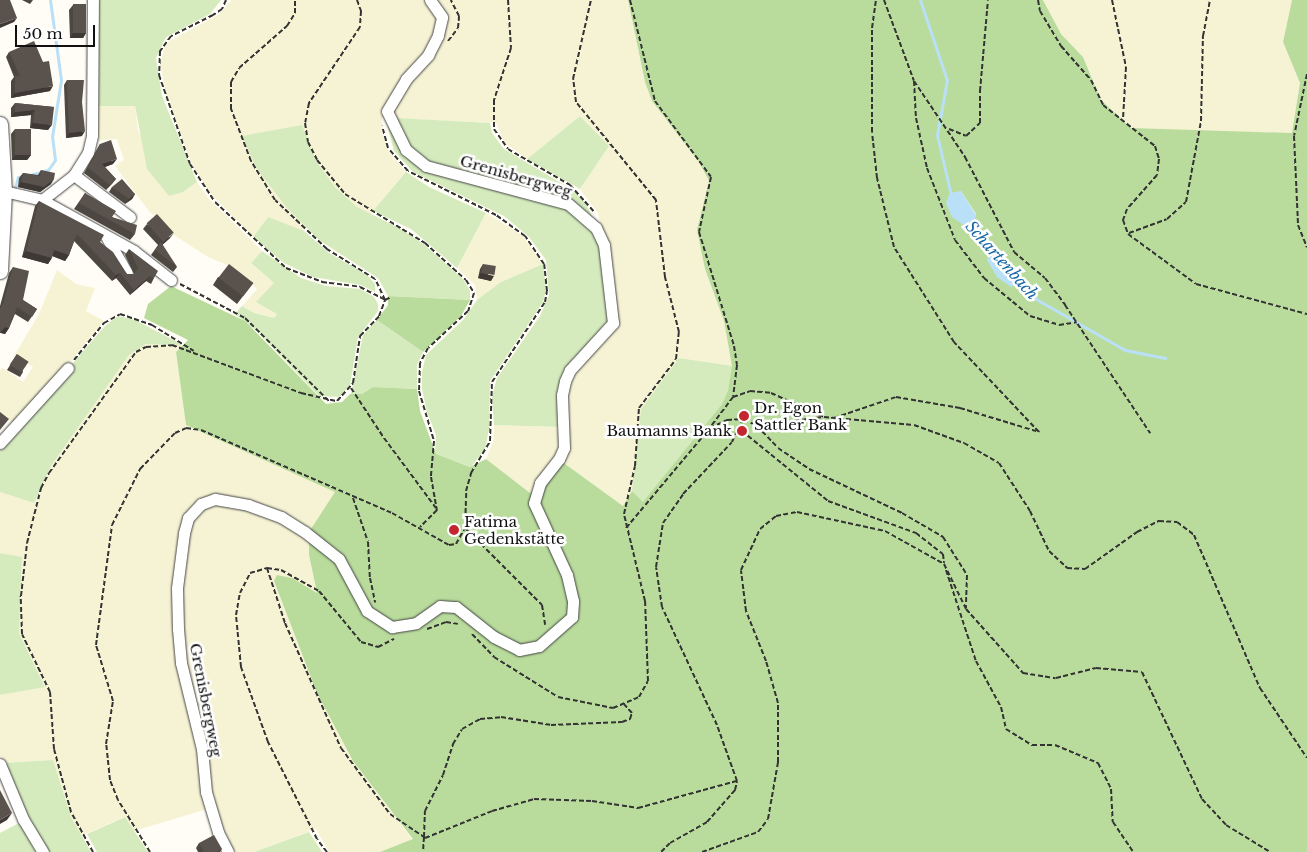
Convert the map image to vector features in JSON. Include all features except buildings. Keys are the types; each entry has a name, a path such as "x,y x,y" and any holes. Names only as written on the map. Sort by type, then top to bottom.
{"street":[{"path":"42,200 74,175 84,164 92,135 93,0"},
{"path":"387,111 394,96 436,42 442,17 430,0"},
{"name":"Grenisbergweg","path":"228,852 218,832 206,792 196,722 181,663 177,588 188,518 201,504 214,499 248,505 281,517 339,559 367,610 392,627 407,626 426,618 440,606 456,608 494,637 519,650 539,646 572,617 573,601 567,575 534,503 540,483 559,459 564,448 562,395 565,380 570,370 613,323 604,245 596,228 568,204 420,163 398,138 387,111"},
{"path":"0,124 4,191 0,271"},
{"path":"74,175 130,217"},
{"path":"4,191 42,200 107,238 134,251 170,280"},
{"path":"107,238 127,273"},
{"path":"0,443 68,368"},
{"path":"0,764 23,819 43,852"}],"path":[{"path":"226,0 222,9 166,40 158,58 163,91 190,164 215,202 251,239 286,268 322,282 360,287 385,300 391,298"},
{"path":"93,852 71,812 54,749 50,692 22,634 20,596 27,543 42,488 49,473 128,360 136,352 153,346 172,345 196,352 330,402 343,398 351,387 360,336 379,316 385,300 375,279 326,249 275,200 251,161 231,109 230,82 239,68 287,26 295,14 295,0"},
{"path":"356,0 361,11 360,26 309,103 304,123 308,142 317,160 345,194 371,212 413,233 466,280 474,293 468,311 428,348 420,363 421,398 434,442 431,477 437,510"},
{"path":"436,42 451,39 458,28 459,16 452,0"},
{"path":"508,0 510,48 494,100 494,129 512,152 580,193 596,215 596,228"},
{"path":"468,630 494,657 549,693 595,706 613,708 638,697 648,681 645,601 624,514 635,466 638,413 676,359 679,332 665,278 656,200 576,102 573,79 591,0"},
{"path":"626,528 710,428 733,397 736,365 734,346 699,232 711,177 655,101 630,0"},
{"path":"832,418 896,397 960,408 1040,432 954,342 894,247 877,178 872,132 872,28 876,0"},
{"path":"884,0 914,81 949,130 1014,252 1045,278 1077,322 1150,433"},
{"path":"949,130 966,136 980,123 980,91 988,0"},
{"path":"1038,0 1040,11 1061,46 1091,80 1103,105 1146,136 1155,146 1159,159 1157,175 1127,209 1123,220 1128,234 1196,284 1307,314"},
{"path":"1112,0 1126,67 1123,120"},
{"path":"1128,234 1167,219 1186,202 1201,121 1203,36 1210,0"},
{"path":"1307,74 1294,136 1298,225 1307,247"},
{"path":"914,81 916,118 927,168 956,240 984,278 1030,316 1059,325 1077,322"},
{"path":"150,852 118,800 110,780 106,744 114,701 96,646 112,525 132,482 164,442 175,433 192,428 286,466 420,527 449,546 461,539 465,528 466,491 471,473 490,441 492,382 545,302 547,276 538,252 512,225 418,178 398,161 388,148 381,129 387,111"},
{"path":"170,280 245,318 330,402"},
{"path":"68,368 104,323 120,314 186,342 196,352"},
{"path":"351,387 437,510"},
{"path":"733,397 750,391 771,393 824,417"},
{"path":"757,426 824,417 914,424 964,444 999,463 1030,511 1049,551 1067,568 1085,569 1136,532 1159,521 1177,522 1194,535 1260,688 1307,758"},
{"path":"710,428 727,420 744,419 757,426 778,448 810,469 902,513 942,537 967,575 966,609"},
{"path":"661,852 670,843 708,822 735,790 737,781 693,670 662,607 656,567 663,523 683,494 732,442 744,419"},
{"path":"738,428 828,500 916,533 943,554 944,564 976,661 1001,707 1006,728 1032,745 1055,746 1098,763 1111,789 1113,822 1134,852"},
{"path":"353,498 368,542 370,578 381,621"},
{"path":"420,527 437,510"},
{"path":"702,852 758,832 768,819 775,793 778,703 766,661 746,611 741,570 760,529 776,516 797,512 885,531 944,564 966,609 1023,673 1056,678 1096,668 1142,672 1202,799 1226,825 1270,852"},
{"path":"465,528 542,605 545,628"},
{"path":"267,568 282,616 341,748 390,814 424,838"},
{"path":"327,852 317,839 268,742 241,667 236,615 240,593 250,573 267,568 294,574 319,592 361,642 378,647 396,638"},
{"path":"422,630 446,622 463,627"},
{"path":"423,852 425,811 443,775 453,744 462,729 480,719 501,718 550,725 622,722 630,719 632,713 624,704"},
{"path":"424,838 492,811 534,800 592,801 638,808 737,781"}],"shaded area":[{"path":"232,0 628,0 645,82 652,101 699,162 709,181 703,207 705,269 724,321 733,366 679,358 641,409 638,461 632,491 623,506 561,461 566,387 580,363 608,337 617,320 598,213 580,189 609,146 580,116 527,159 504,142 496,123 382,118 382,134 389,152 406,172 370,215 357,207 335,187 316,161 304,134 257,169 306,228 304,231 294,229 268,217 253,237 210,193 192,165 166,93 160,64 166,43 218,15"},
{"path":"1043,0 1292,0 1283,42 1300,83 1293,133 1131,129 1101,100 1083,57 1061,34"},
{"path":"94,106 135,106 138,131 183,192 197,182 208,198 262,251 251,263 274,283 277,313 274,318 254,313 242,306 257,289 234,268 208,257 174,235 149,211 115,166 124,160 117,139 94,141"},
{"path":"486,213 522,235 543,264 502,282 477,300 475,285 457,268"},
{"path":"57,270 76,284 95,288 86,311 104,321 40,398 14,423 0,413 0,371 2,367 23,382 33,367 14,356 39,314"},
{"path":"166,343 183,345 176,352 186,425 336,492 309,532 309,555 317,594 274,581 317,693 353,761 413,840 380,852 329,852 316,829 254,852 234,852 214,807 134,831 124,817 81,836 71,817 53,760 3,763 0,755 0,695 45,686 19,633 22,558 0,553 0,492 34,503 51,466 129,355 146,344"},
{"path":"494,425 562,427 555,460 530,493 486,459 494,439"}],"green space":[{"path":"98,0 221,0 210,14 166,37 156,58 162,96 197,182 183,192 169,196 147,169 135,106 94,106"},
{"path":"628,0 1043,0 1061,34 1083,57 1101,100 1131,128 1292,133 1300,83 1283,42 1292,0 1307,0 1307,852 380,852 413,839 353,761 317,693 274,581 277,575 292,578 317,593 309,555 309,532 335,492 186,425 176,352 188,340 144,318 148,304 171,286 245,321 326,404 342,402 350,394 362,394 373,387 417,389 420,411 436,454 470,467 486,459 530,493 561,461 623,506 632,491 643,502 722,404 728,390 732,366 724,321 705,269 697,230 709,181 699,162 652,101 645,82","holes":["961,191 976,214 972,229"]},
{"path":"580,116 609,146 580,189 527,159"},
{"path":"395,118 490,123 492,133 504,149 573,190 585,202 593,218 592,220 577,206 431,163 414,154"},
{"path":"387,124 409,158 576,212 599,240 611,316 571,365 562,427 494,425 492,396 497,378 540,316 549,295 546,260 529,237 504,216 413,172 394,151"},
{"path":"302,125 316,161 335,187 357,207 401,229 426,246 463,279 470,291 470,300 388,296 378,278 319,240 287,208 257,169 242,136"},
{"path":"406,172 429,187 486,213 457,268 411,229 373,211"},
{"path":"268,217 304,231 329,253 367,275 375,284 375,292 361,285 313,277 284,263 253,237"},
{"path":"262,251 301,278 326,286 360,289 374,297 378,304 378,311 358,337 350,385 340,397 319,396 258,332 235,314 242,306 254,313 274,318 277,314 256,302 274,283 251,263"},
{"path":"543,264 546,290 543,302 490,381 489,429 485,449 471,467 435,454 436,435 427,412 422,389 422,372 426,355 464,319 477,300 501,282"},
{"path":"388,296 470,300 461,316 423,352 377,320 388,305"},
{"path":"118,316 135,320 183,345 146,344 129,355 51,466 34,503 0,492 0,449 104,327"},
{"path":"377,320 423,352 417,365 417,389 373,387 362,394 351,394 363,335"},
{"path":"679,358 733,366 728,390 722,404 643,503 632,491 641,409"},
{"path":"0,553 22,557 19,633 45,687 0,695"},
{"path":"53,760 71,817 91,852 47,852 27,819 3,763"},
{"path":"125,817 148,852 97,852 87,834"},
{"path":"21,822 40,852 0,852 0,833"},
{"path":"309,832 322,852 254,852"}],"water":[{"path":"961,191 976,215 971,230 952,217 946,203 950,193"},
{"path":"992,251 1019,282 1011,287 997,277 987,260"}],"waterway":[{"path":"30,175 48,170 55,160 52,137 61,80 50,0"},
{"name":"Schartenbach","path":"920,0 947,80 937,135 951,195"},
{"path":"15,188 18,177 24,176"},
{"name":"Schartenbach","path":"969,226 1036,299 1125,350 1165,358"}],"place":[{"name":"Dr. Egon Sattler Bank","path":"744,416"},
{"name":"Baumanns Bank","path":"742,431"},
{"name":"Fatima Gedenkstätte","path":"454,530"}]}
